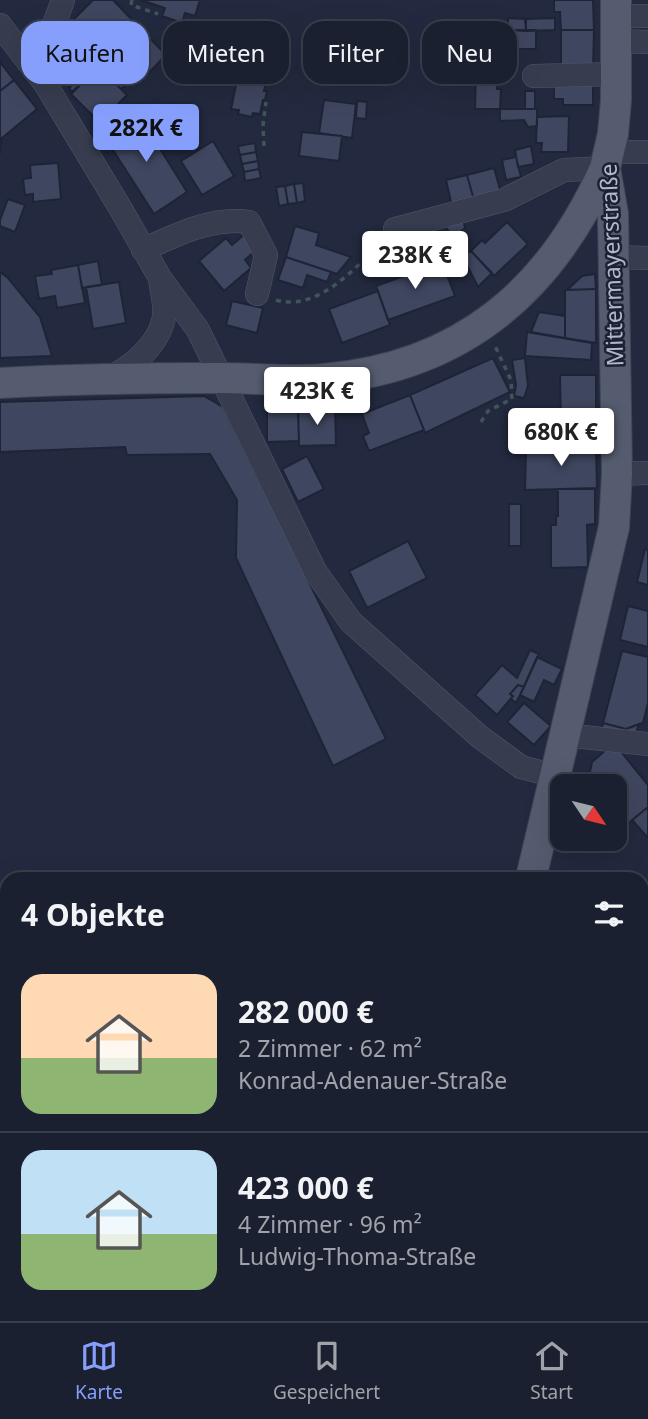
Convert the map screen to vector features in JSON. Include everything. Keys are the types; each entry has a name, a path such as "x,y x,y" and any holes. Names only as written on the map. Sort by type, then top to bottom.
{"main road":[{"name":"Mittermayerstraße","path":"555,774 614,527 617,474 613,214 607,160 615,111 616,19"},
{"path":"0,383 221,378 324,379 394,366 433,354 505,308 544,272 576,226 607,160"},
{"name":"Mittermayerstraße","path":"532,872 550,797"}],"street":[{"path":"55,21 63,0"},
{"path":"616,19 648,16"},
{"path":"616,19 648,41"},
{"path":"0,25 21,52"},
{"path":"534,76 616,74"},
{"path":"44,84 160,278 191,319 315,571 351,622 480,737 521,766 550,775"},
{"path":"395,229 504,200 564,170 648,152"},
{"path":"144,250 175,235 231,219 249,222 266,255 257,295"},
{"path":"613,257 648,258"},
{"path":"102,381 126,370 155,341 164,316 160,278"},
{"path":"617,474 648,473"},
{"path":"565,735 648,744"}],"path":[{"path":"132,0 131,5 158,14"},
{"path":"264,146 262,125 266,102"},
{"path":"257,295 286,303 312,299 352,271 395,229"},
{"path":"481,422 488,411 512,399 510,380 483,324"}],"building":[{"path":"93,0 113,0 133,21 72,21"},
{"path":"141,0 200,0 195,16 185,13 183,21 162,16 165,8"},
{"path":"554,0 593,0 594,30 561,30 560,12 554,12"},
{"path":"508,18 526,19 526,31 517,30 517,21 508,21"},
{"path":"555,18 555,30 526,31 525,19"},
{"path":"517,30 536,30 536,49 517,49"},
{"path":"561,30 594,30 593,70 561,70"},
{"path":"149,37 163,52 163,58 149,73"},
{"path":"0,62 14,80 0,91"},
{"path":"14,80 37,109 2,138 0,154 0,91"},
{"path":"593,80 593,105 563,105 563,99 554,99 554,86"},
{"path":"73,84 81,84 72,92 69,88"},
{"path":"81,84 116,84 127,95 114,108 125,124 111,132 103,119 100,123 71,94"},
{"path":"236,84 265,84 264,91 267,91 260,114 253,113 252,117 238,114 239,110 231,109"},
{"path":"476,84 497,84 497,89 501,89 500,109 475,109"},
{"path":"525,91 535,91 535,109 525,109"},
{"path":"324,100 356,104 352,138 319,133"},
{"path":"357,101 367,102 366,119 356,118"},
{"path":"500,109 537,109 537,126 528,127 524,120 500,121"},
{"path":"139,115 187,192 154,214 104,136"},
{"path":"569,116 568,152 541,152 542,143 536,143 537,117"},
{"path":"302,132 342,136 339,161 299,156"},
{"path":"213,141 234,176 202,195 181,161"},
{"path":"255,143 256,152 240,155 238,146"},
{"path":"531,146 534,164 518,167 515,150"},
{"path":"256,152 258,161 242,164 240,155"},
{"path":"516,157 521,177 506,180 502,160"},
{"path":"258,161 259,169 244,172 242,164"},
{"path":"58,163 61,199 33,202 33,194 25,195 23,179 31,178 30,165"},
{"path":"494,168 501,193 474,200 467,175"},
{"path":"259,169 261,178 245,181 244,172"},
{"path":"467,175 474,200 452,206 446,180"},
{"path":"303,183 305,201 297,203 294,184"},
{"path":"294,184 297,203 288,204 285,186"},
{"path":"285,186 288,204 279,206 276,187"},
{"path":"8,199 25,205 15,232 0,226"},
{"path":"463,217 465,228 453,238 443,223"},
{"path":"507,222 528,244 494,276 471,251 482,240 485,243"},
{"path":"295,226 319,233 316,245 351,257 337,274 286,257"},
{"path":"246,233 256,250 245,260 251,268 224,291 199,261 226,238 232,245"},
{"path":"471,251 492,273 478,287 462,255"},
{"path":"286,257 331,272 327,282 307,275 303,288 278,280"},
{"path":"98,261 102,285 82,288 78,265"},
{"path":"442,262 455,296 388,320 376,286"},
{"path":"78,265 85,303 57,308 55,296 39,299 35,276 52,274 51,270"},
{"path":"0,272 40,317 52,356 0,358"},
{"path":"595,274 596,289 567,290 582,276"},
{"path":"119,282 126,323 93,329 86,287"},
{"path":"596,289 596,343 565,338 565,290"},
{"path":"378,291 390,325 342,343 329,309"},
{"path":"232,301 263,308 257,333 226,325"},
{"path":"539,312 565,316 565,338 531,332"},
{"path":"527,332 592,343 591,360 525,356"},
{"path":"493,358 510,392 425,433 410,395"},
{"path":"525,358 528,386 524,398 514,396 516,385 512,360"},
{"path":"560,375 596,375 596,420 561,420"},
{"path":"410,395 424,430 369,451 363,436 369,433 362,414"},
{"path":"204,396 223,407 386,739 333,766 236,558 237,500 210,454 127,455 125,447 0,452 0,402"},
{"path":"335,408 336,445 299,446 298,409"},
{"path":"267,409 298,409 299,441 267,442"},
{"path":"526,447 596,447 597,488 525,490"},
{"path":"307,456 324,489 298,502 282,469"},
{"path":"558,489 595,489 595,524 587,525 588,567 551,568 551,525 556,525 558,516"},
{"path":"509,504 521,504 521,546 509,546"},
{"path":"408,541 427,578 367,608 349,571"},
{"path":"645,549 648,550 648,585 637,582"},
{"path":"628,606 648,611 648,647 620,640"},
{"path":"530,650 539,654 524,687 518,685 510,694 513,696 497,715 475,695 502,665 517,678"},
{"path":"622,651 648,657 648,703 643,723 626,729 603,723"},
{"path":"537,657 562,669 554,685 544,680 534,702 520,695"},
{"path":"518,685 524,687 516,703 510,694"},
{"path":"524,703 551,726 534,745 507,722"},
{"path":"603,723 626,729 639,724 633,742 600,735"},
{"path":"614,743 648,785 648,807 627,824 627,774 590,774 592,762"},
{"path":"648,807 648,838 632,820"}]}
